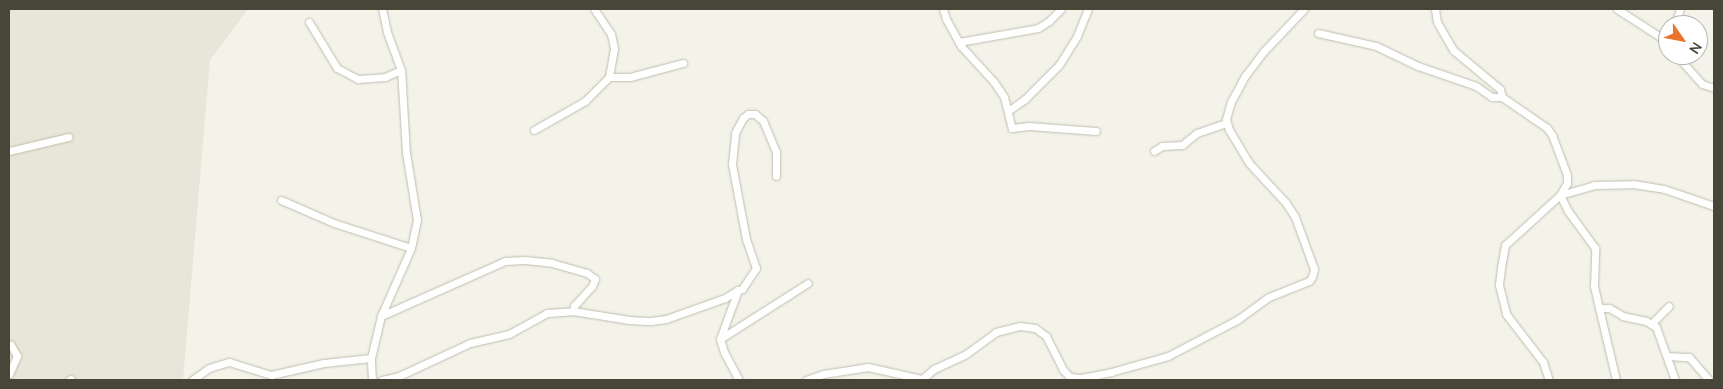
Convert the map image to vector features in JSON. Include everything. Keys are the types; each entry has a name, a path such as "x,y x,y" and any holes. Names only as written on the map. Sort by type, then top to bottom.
{"street":[{"path":"372,380 371,358 381,316 411,248 417,220 406,153 401,70 387,32 382,9"},
{"path":"534,130 585,100 610,77 614,48 611,34 594,9"},
{"path":"943,9 946,19 959,42 1001,92 1012,128 1029,126 1096,131"},
{"path":"959,42 1038,28 1049,22 1061,9"},
{"path":"1008,110 1025,99 1059,65 1077,36 1088,9"},
{"path":"806,380 831,372 868,368 924,379 934,369 966,354 996,332 1011,326 1035,328 1046,336 1063,370 1070,377 1081,378 1131,368 1173,353 1237,320 1269,298 1308,282 1312,277 1314,269 1295,218 1278,194 1254,169 1226,123 1231,102 1245,76 1263,52 1304,9"},
{"path":"1435,9 1437,22 1453,50 1500,89 1502,97"},
{"path":"1617,9 1658,35"},
{"path":"309,22 337,68 358,79 385,77 401,70"},
{"path":"1318,32 1376,46 1418,66 1476,86 1492,97 1502,97 1542,124 1552,135 1567,183 1560,195 1505,245 1499,285 1506,314 1543,362 1549,380"},
{"path":"610,77 630,78 683,63"},
{"path":"1685,65 1702,84 1714,88"},
{"path":"382,380 412,370 470,343 509,334 548,313 573,311 629,320 666,319 725,298 742,289 756,268 746,239 732,164 735,133 743,118 748,114 756,114 763,121 776,152 776,176"},
{"path":"1154,151 1162,146 1182,145 1197,133 1226,123"},
{"path":"9,151 68,137"},
{"path":"1560,195 1594,185 1633,184 1664,189 1688,199 1714,206"},
{"path":"1560,195 1568,211 1595,248 1594,286 1616,380"},
{"path":"281,200 334,223 411,248"},
{"path":"381,316 505,261 525,260 552,263 586,273 595,279 592,286 574,306 573,311"},
{"path":"720,339 808,283"},
{"path":"738,290 720,339 724,352 739,380"},
{"path":"1651,324 1669,306"},
{"path":"1599,308 1609,308 1623,316 1651,324 1658,331 1675,380"},
{"path":"9,374 17,356 11,345"},
{"path":"1667,356 1689,357 1709,380"},
{"path":"192,380 209,368 229,362 271,375 324,363 371,358"}],"shaded area":[{"path":"9,9 248,9 210,60 183,380 9,380"}]}
